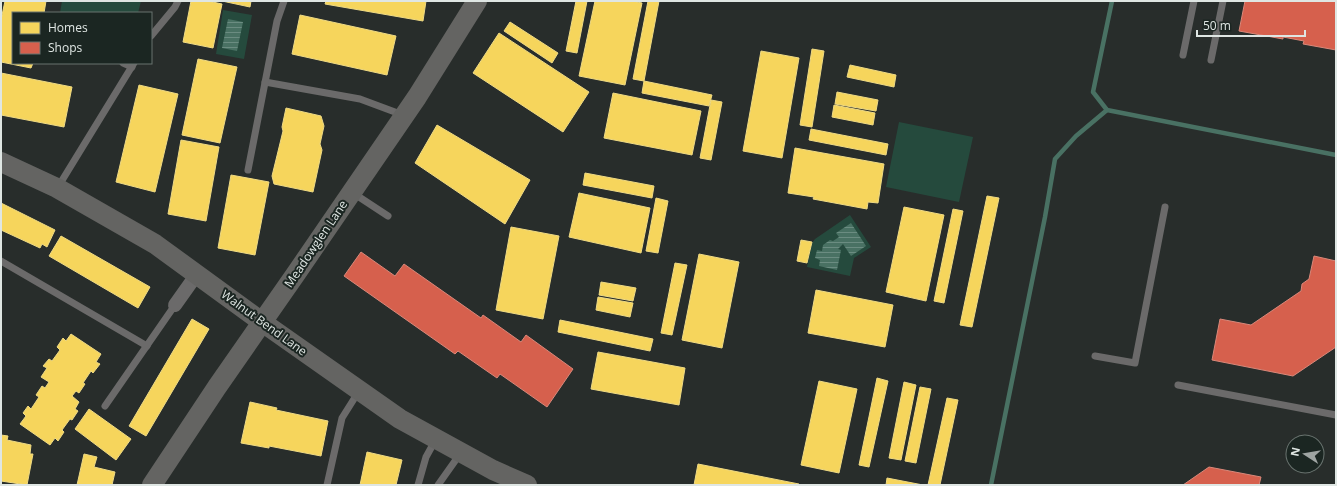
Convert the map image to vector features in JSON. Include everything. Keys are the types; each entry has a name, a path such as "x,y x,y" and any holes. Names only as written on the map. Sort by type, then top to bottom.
{"street":[{"name":"Meadowglen Lane","path":"152,485 184,435 404,115 477,1"},
{"name":"Walnut Bend Lane","path":"1,162 57,188 155,244 262,322 400,419 492,470 527,485"},
{"path":"175,306 197,274"}],"lane":[{"path":"152,35 175,7 178,1"},
{"path":"248,170 266,82 276,21 284,1"},
{"path":"1183,55 1194,1"},
{"path":"1212,60 1223,1"},
{"path":"57,188 133,65"},
{"path":"266,82 360,99 404,115"},
{"path":"352,192 388,216"},
{"path":"1095,356 1135,363 1165,207"},
{"path":"1,261 147,346"},
{"path":"105,406 175,306"},
{"path":"1178,385 1336,415"},
{"path":"327,485 342,418 359,391"},
{"path":"418,485 426,458 436,439"},
{"path":"438,485 461,453"}],"shaded area":[{"path":"62,1 141,1 138,12 60,12"},
{"path":"223,10 252,15 244,59 216,54"},
{"path":"228,19 243,22 237,51 222,48"},
{"path":"899,122 973,137 959,202 886,187"},
{"path":"850,215 871,247 854,258 850,276 807,267 812,243 815,239"},
{"path":"851,223 866,246 851,256 843,244 838,249 841,250 837,270 819,266 820,260 815,258 817,250 822,251 823,245 830,240 833,241 839,237 836,233"}],"building: Homes":[{"path":"5,1 46,1 44,12 12,12 12,64 33,64 31,68 1,62 1,20"},
{"path":"191,1 208,1 222,4 213,48 183,42"},
{"path":"222,1 251,1 250,7"},
{"path":"326,1 426,1 423,21 325,4"},
{"path":"576,1 587,1 577,53 566,51"},
{"path":"595,1 633,1 642,3 625,85 579,76"},
{"path":"648,1 659,1 644,81 633,79"},
{"path":"300,15 396,36 387,75 292,54"},
{"path":"510,22 558,53 552,63 504,31"},
{"path":"499,33 589,92 563,132 473,73"},
{"path":"812,49 824,51 812,127 800,125"},
{"path":"761,51 799,58 782,158 743,151"},
{"path":"198,59 237,67 220,143 182,135"},
{"path":"850,65 896,75 894,87 847,77"},
{"path":"1,73 72,87 64,127 1,115"},
{"path":"644,81 712,95 709,106 642,93"},
{"path":"139,85 178,94 155,192 116,182"},
{"path":"837,92 878,100 876,111 835,104"},
{"path":"613,93 701,111 692,155 604,138"},
{"path":"711,100 722,102 711,160 700,158"},
{"path":"834,105 875,113 873,125 832,117"},
{"path":"286,108 321,116 324,126 320,144 322,150 313,192 274,184 272,176 283,131 282,127"},
{"path":"437,125 530,180 505,224 415,163"},
{"path":"811,129 888,144 886,155 809,140"},
{"path":"181,140 219,147 206,221 168,214"},
{"path":"795,148 884,164 878,203 868,202 867,209 813,199 814,197 788,193"},
{"path":"585,173 654,186 652,198 583,185"},
{"path":"231,175 269,182 255,255 218,248"},
{"path":"579,193 650,208 641,253 569,237"},
{"path":"987,196 999,198 972,327 960,325"},
{"path":"656,198 668,201 658,253 646,251"},
{"path":"1,203 55,230 47,247 42,244 40,248 1,230"},
{"path":"904,207 944,215 926,301 886,292"},
{"path":"953,209 963,211 944,303 934,301"},
{"path":"511,227 559,236 543,319 496,310"},
{"path":"61,236 150,287 138,308 49,256"},
{"path":"801,240 812,242 807,263 797,261"},
{"path":"699,254 739,262 722,348 682,340"},
{"path":"675,263 687,265 672,335 661,333"},
{"path":"601,282 636,288 633,301 599,295"},
{"path":"816,290 893,305 885,347 808,333"},
{"path":"598,297 633,303 630,317 596,310"},
{"path":"192,319 209,329 146,436 129,426"},
{"path":"560,320 653,339 650,351 558,332"},
{"path":"71,334 101,354 96,362 100,364 93,373 91,371 83,383 85,384 79,393 76,391 72,396 79,402 75,409 78,411 72,420 70,419 62,430 64,432 58,441 55,438 50,445 20,424 26,416 23,413 28,406 31,409 39,397 36,395 42,386 45,388 49,382 41,377 47,368 43,366 49,359 52,361 60,350 57,347 63,338 66,341"},
{"path":"598,352 685,368 679,405 591,389"},
{"path":"877,378 888,381 869,467 859,465"},
{"path":"819,381 857,389 839,473 801,465"},
{"path":"904,382 916,385 901,460 889,458"},
{"path":"920,387 931,389 916,463 905,461"},
{"path":"947,398 958,400 940,485 928,485"},
{"path":"250,402 277,408 276,410 328,421 321,456 269,446 269,448 241,443"},
{"path":"89,409 131,439 116,460 75,429"},
{"path":"1,435 8,436 7,440 31,445 30,454 33,454 27,485 1,481"},
{"path":"367,452 402,460 396,485 360,485"},
{"path":"84,454 97,457 94,467 115,472 112,485 77,485"},
{"path":"698,464 799,484 799,485 694,485"},
{"path":"887,478 923,485 886,485"}],"building: Shops":[{"path":"1245,1 1336,1 1336,50 1303,44 1304,41 1283,37 1283,39 1239,31"},
{"path":"361,252 395,276 404,264 481,318 483,315 521,342 526,335 573,369 547,407 500,374 497,378 458,351 455,354 344,276"},
{"path":"1314,256 1336,261 1336,347 1293,376 1212,360 1220,319 1251,325 1301,291 1302,284 1309,279"},
{"path":"1209,467 1261,477 1259,485 1183,485"}],"waterway":[{"path":"1112,1 1093,92 1107,110 1336,155"},
{"path":"991,485 1045,217 1055,159 1076,136 1107,110"}]}
